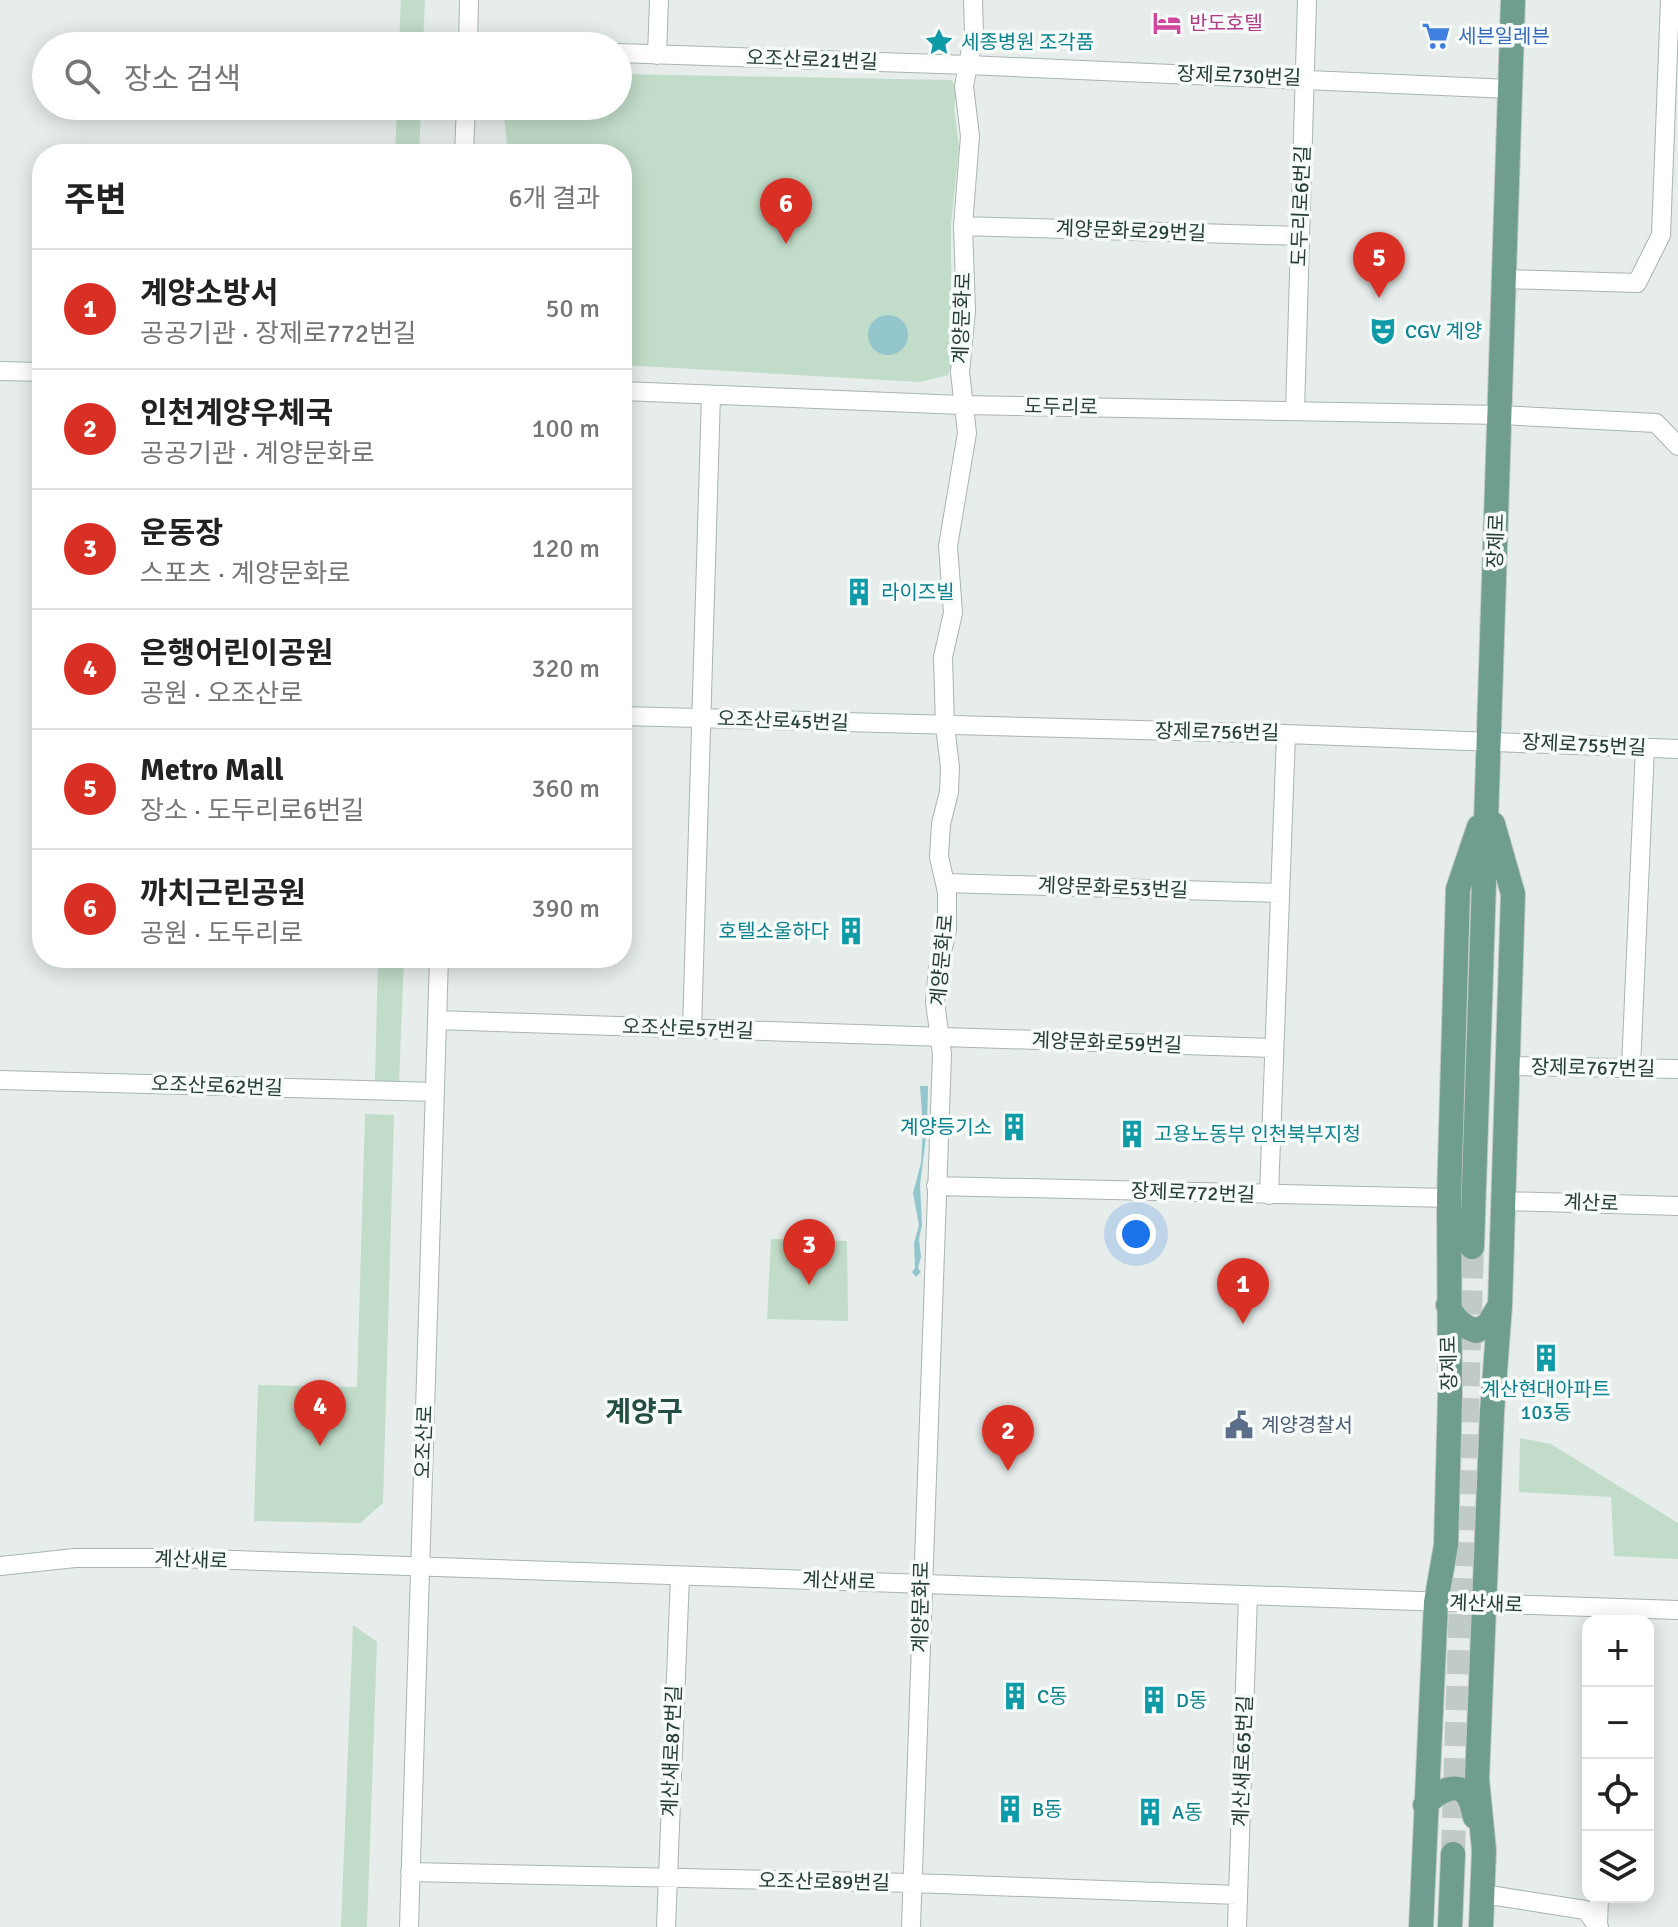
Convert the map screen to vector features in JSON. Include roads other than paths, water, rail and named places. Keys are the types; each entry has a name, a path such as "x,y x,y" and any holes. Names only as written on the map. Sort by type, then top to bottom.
{"main road":[{"name":"장제로","path":"1472,1247 1513,0"},
{"name":"장제로","path":"1481,1927 1484,1850 1477,1779 1492,1412 1500,1305 1513,894 1487,802"},
{"name":"장제로","path":"1421,1927 1436,1602 1446,1545 1450,1395 1449,1198 1458,889 1487,802"},
{"path":"1448,1305 1451,1314 1463,1326 1476,1331 1488,1325 1500,1305"},
{"path":"1425,1805 1435,1794 1448,1789 1460,1790 1469,1796 1484,1850"},
{"path":"1450,1927 1453,1854"}],"street":[{"path":"468,32 469,0"},
{"path":"657,55 659,0"},
{"name":"계양문화로","path":"911,1927 942,1054 935,1002 938,969 947,930 945,883 939,857 950,767 943,657 953,613 948,546 967,433 960,372 966,311 963,226 970,136 964,86 974,33 973,0"},
{"name":"도두리로6번길","path":"1295,411 1307,0"},
{"path":"1505,279 1637,283 1661,235 1672,79 1670,0"},
{"name":"오조산로21번길","path":"632,54 968,65"},
{"name":"장제로730번길","path":"968,65 1510,89"},
{"path":"464,144 465,120"},
{"name":"계양문화로29번길","path":"963,226 1300,236"},
{"path":"0,371 32,372"},
{"name":"도두리로","path":"632,391 962,405 1501,415 1656,423 1678,446"},
{"path":"692,1029 711,395"},
{"name":"오조산로45번길","path":"632,716 945,726"},
{"name":"장제로756번길","path":"945,726 1490,740"},
{"path":"1269,1195 1286,734"},
{"name":"장제로755번길","path":"1490,740 1678,749"},
{"path":"1631,1068 1645,747"},
{"name":"계양문화로53번길","path":"945,883 1280,893"},
{"name":"오조산로","path":"409,1927 439,968"},
{"name":"오조산로57번길","path":"437,1020 939,1038"},
{"name":"계양문화로59번길","path":"939,1038 1274,1048"},
{"name":"장제로767번길","path":"1508,1066 1678,1069"},
{"name":"오조산로62번길","path":"0,1080 435,1092"},
{"name":"장제로772번길","path":"936,1186 1449,1198"},
{"name":"계산로","path":"1504,1201 1678,1206"},
{"name":"계산새로","path":"0,1566 101,1558 1484,1603 1608,1614 1678,1610"},
{"name":"계산새로87번길","path":"666,1927 680,1576"},
{"name":"계산새로65번길","path":"1237,1927 1248,1595"},
{"name":"오조산로89번길","path":"410,1872 913,1883 1238,1895"},
{"path":"1483,1894 1585,1910 1598,1927"},
{"path":"1598,1927 1599,1903"}],"water":[{"path":"888,315 902,321 908,335 902,349 888,355 874,349 868,335 874,321"},
{"path":"920,1086 928,1086 920,1185 922,1225 918,1268 921,1272 916,1277 912,1272 919,1225 913,1193 921,1163 923,1129"}],"tunnel":[{"path":"1453,1854 1472,1247"}],"place":[{"name":"반도호텔","path":"1167,23"},
{"name":"세븐일레븐","path":"1436,36"},
{"name":"세종병원 조각품","path":"939,42"},
{"name":"까치근린공원","path":"786,244"},
{"name":"Metro Mall","path":"1379,298"},
{"name":"CGV 계양","path":"1383,331"},
{"name":"라이즈빌","path":"859,592"},
{"name":"호텔소울하다","path":"851,931"},
{"name":"계양등기소","path":"1014,1127"},
{"name":"고용노동부 인천북부지청","path":"1132,1134"},
{"name":"운동장","path":"809,1285"},
{"name":"계양소방서","path":"1243,1324"},
{"name":"계산현대아파트 103동","path":"1546,1358"},
{"name":"계양경찰서","path":"1239,1425"},
{"name":"은행어린이공원","path":"320,1446"},
{"name":"인천계양우체국","path":"1008,1471"},
{"name":"C동","path":"1015,1696"},
{"name":"D동","path":"1154,1700"},
{"name":"B동","path":"1010,1809"},
{"name":"A동","path":"1150,1812"}],"district":[{"name":"계양구","path":"644,1412"}]}
